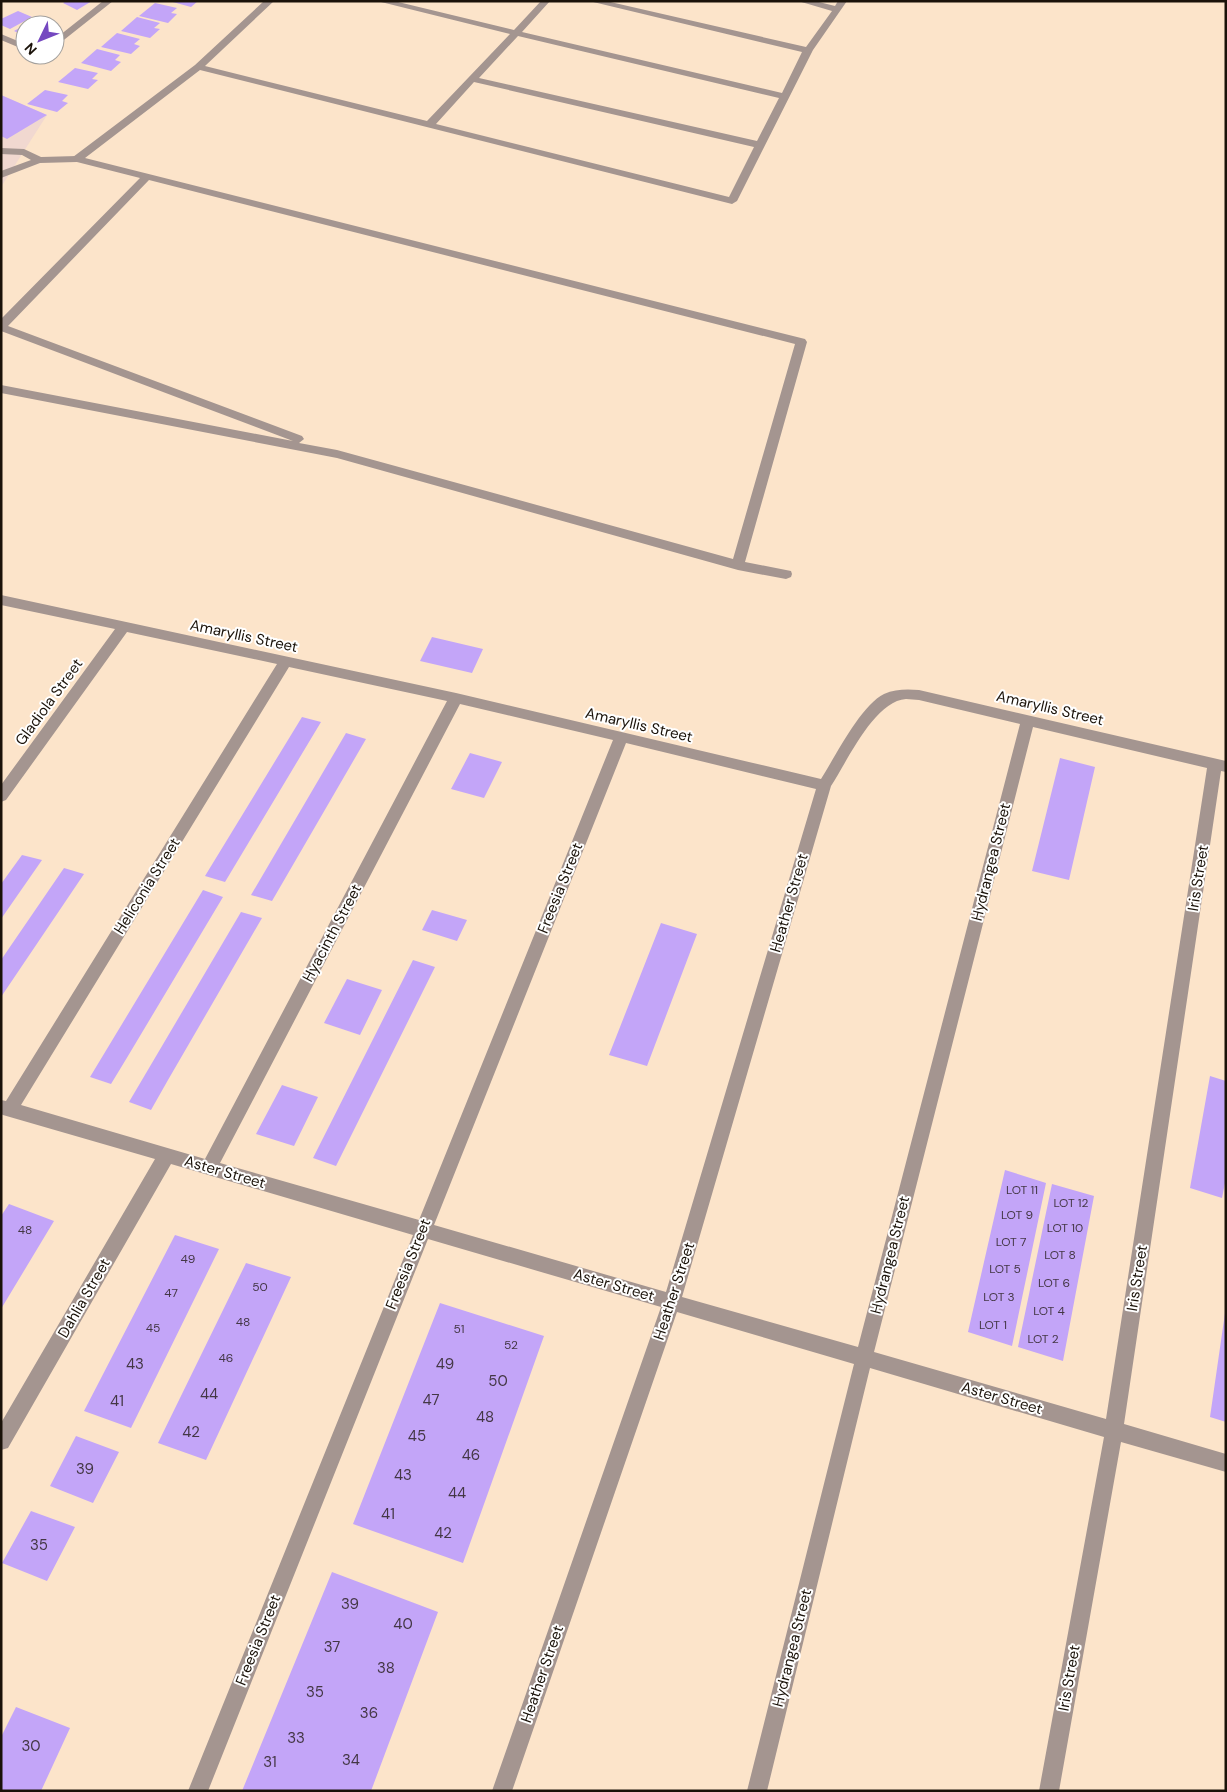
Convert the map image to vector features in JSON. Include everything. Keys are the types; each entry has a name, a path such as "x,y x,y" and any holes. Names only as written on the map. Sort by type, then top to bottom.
{"street":[{"path":"65,36 109,1"},
{"path":"78,159 198,67 270,1"},
{"path":"381,1 784,96"},
{"path":"428,126 546,1"},
{"path":"593,1 808,50"},
{"path":"198,67 732,201 808,50 840,5 802,1"},
{"path":"1,37 15,43"},
{"path":"472,79 760,145"},
{"path":"1,151 24,152 39,160"},
{"path":"1,175 39,160 78,159 801,342 738,565"},
{"path":"147,177 1,326 337,454"},
{"path":"1,390 337,454 738,565 786,574"},
{"name":"Amaryllis Street","path":"1,600 456,698 824,785 876,707 886,699 901,694 919,695 1221,766"},
{"name":"Gladiola Street","path":"1,796 124,627"},
{"name":"Heliconia Street","path":"5,1108 284,662"},
{"name":"Hyacinth Street","path":"209,1167 456,698"},
{"name":"Hydrangea Street","path":"757,1791 864,1358 1028,720"},
{"name":"Freesia Street","path":"198,1791 422,1229 621,738"},
{"name":"Iris Street","path":"1049,1791 1114,1430 1221,766"},
{"name":"Heather Street","path":"502,1791 672,1302 824,785"},
{"name":"Aster Street","path":"5,1108 1226,1463"},
{"name":"Dahlia Street","path":"1,1441 168,1155"}],"shaded area":[{"path":"1,95 47,115 1,187"}],"building":[{"path":"66,1 92,1 77,10 63,3"},
{"path":"169,1 198,1 191,7"},
{"path":"155,3 177,8 171,13 177,14 168,23 139,16"},
{"path":"18,11 27,15 15,15 15,26 10,29 1,25 1,19"},
{"path":"137,17 160,23 154,28 160,29 150,38 121,31"},
{"path":"117,33 140,39 134,44 140,46 131,54 101,47"},
{"path":"97,49 120,55 115,60 121,62 111,71 81,63"},
{"path":"75,68 98,73 92,79 98,80 88,89 58,82"},
{"path":"45,90 68,95 62,101 68,103 57,112 27,104"},
{"path":"1,95 47,115 7,139 1,136"},
{"path":"432,637 483,649 472,673 420,661"},
{"path":"302,717 321,722 225,882 205,876"},
{"path":"346,733 366,739 272,901 251,895"},
{"path":"470,753 502,762 484,798 451,789"},
{"path":"1060,758 1095,767 1069,880 1032,871"},
{"path":"22,855 42,860 1,919 1,884"},
{"path":"64,868 84,874 1,997 1,960"},
{"path":"203,890 223,897 128,1056 111,1084 90,1077"},
{"path":"432,910 467,920 457,941 422,930"},
{"path":"241,912 262,918 151,1110 129,1102"},
{"path":"661,923 697,934 647,1066 609,1055"},
{"path":"413,960 435,967 336,1166 313,1158"},
{"path":"347,979 382,990 360,1035 324,1023"},
{"path":"1210,1076 1226,1081 1226,1178 1222,1198 1190,1188"},
{"path":"282,1085 318,1097 294,1146 256,1134"},
{"path":"1005,1170 1046,1183 1012,1346 968,1332"},
{"path":"1052,1184 1094,1196 1063,1361 1018,1347"},
{"path":"9,1204 54,1221 1,1309 1,1216"},
{"path":"175,1235 219,1249 131,1428 84,1411"},
{"path":"246,1263 291,1277 206,1460 158,1443"},
{"path":"440,1303 544,1336 463,1563 353,1524"},
{"path":"1226,1313 1226,1422 1210,1417"},
{"path":"76,1436 119,1452 93,1503 50,1486"},
{"path":"31,1511 75,1527 47,1581 2,1563"},
{"path":"332,1572 438,1612 371,1791 242,1791"},
{"path":"16,1707 70,1728 41,1791 1,1791 1,1737"}]}
